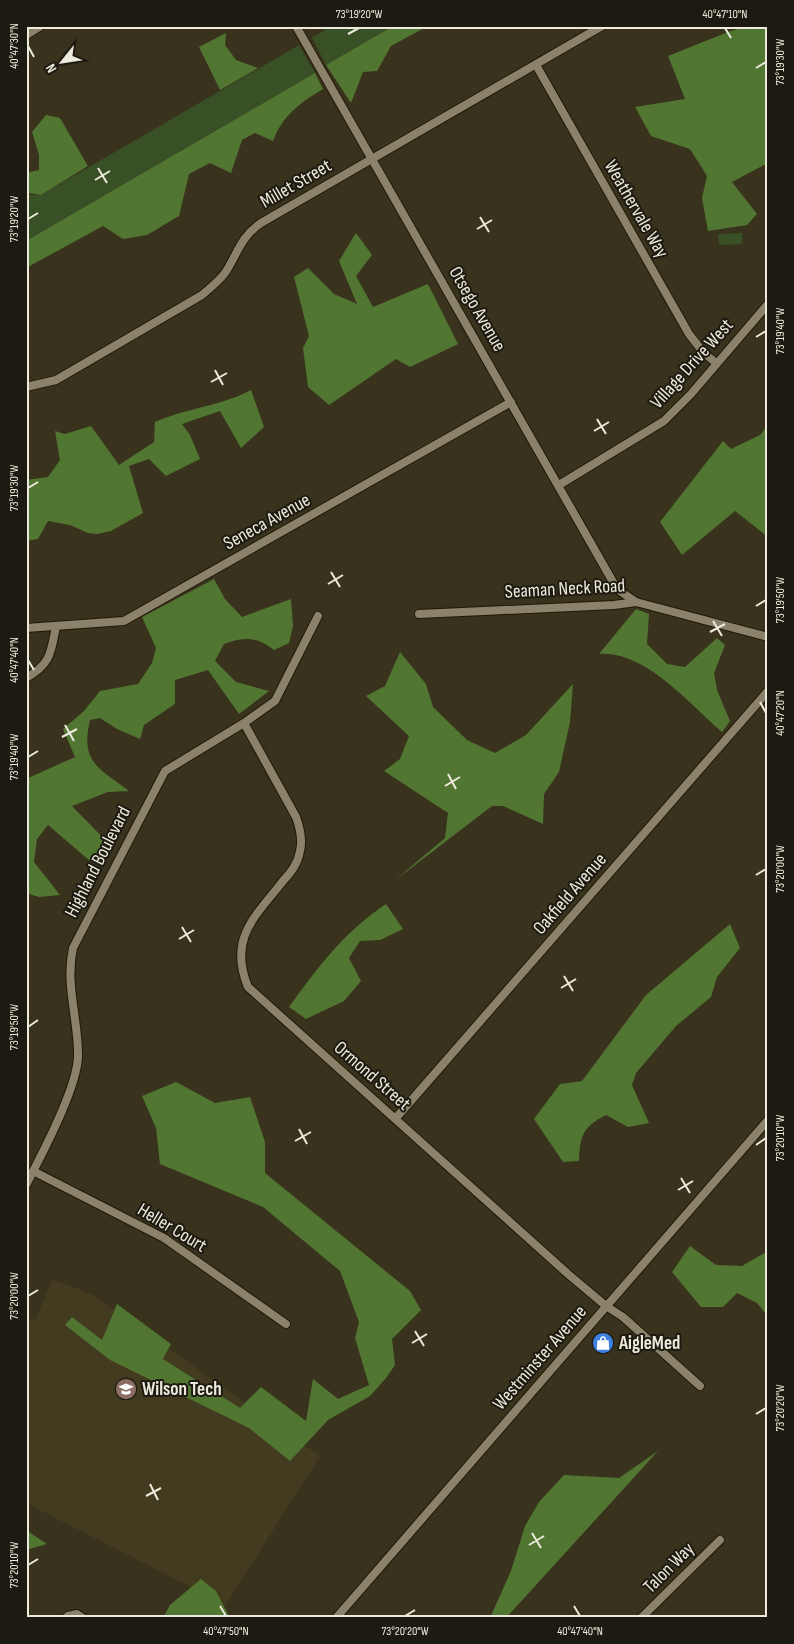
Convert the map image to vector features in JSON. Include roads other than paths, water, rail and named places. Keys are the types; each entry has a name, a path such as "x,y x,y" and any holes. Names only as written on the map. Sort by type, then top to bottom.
{"street":[{"path":"26,34 39,26"},
{"name":"Otsego Avenue","path":"296,26 617,589 636,602"},
{"name":"Millet Street","path":"26,387 56,380 202,295 218,282 227,270 247,233 281,210 602,26"},
{"name":"Weathervale Way","path":"536,65 685,326 703,352 716,363"},
{"name":"Village Drive West","path":"558,485 664,421 691,394 768,304"},
{"name":"Seneca Avenue","path":"26,628 124,621 511,402"},
{"name":"Seaman Neck Road","path":"419,614 614,605 636,602 768,638"},
{"name":"Highland Boulevard","path":"26,1185 76,1075 78,1054 68,968 73,948 165,771 244,723 275,700 318,616"},
{"path":"26,678 46,664 51,652 56,626"},
{"name":"Oakfield Avenue","path":"396,1118 768,691"},
{"name":"Ormond Street","path":"244,723 296,817 301,833 301,850 296,865 248,926 241,940 242,974 248,987 258,998 396,1118 606,1306 623,1317 700,1386"},
{"name":"Westminster Avenue","path":"336,1618 768,1120"},
{"name":"Heller Court","path":"33,1171 164,1238 286,1324"},
{"name":"Talon Way","path":"642,1618 720,1540"},
{"path":"68,1616 77,1614 82,1618"}],"place":[{"name":"AigleMed","path":"603,1343"},
{"name":"Wilson Tech","path":"126,1389"}]}
